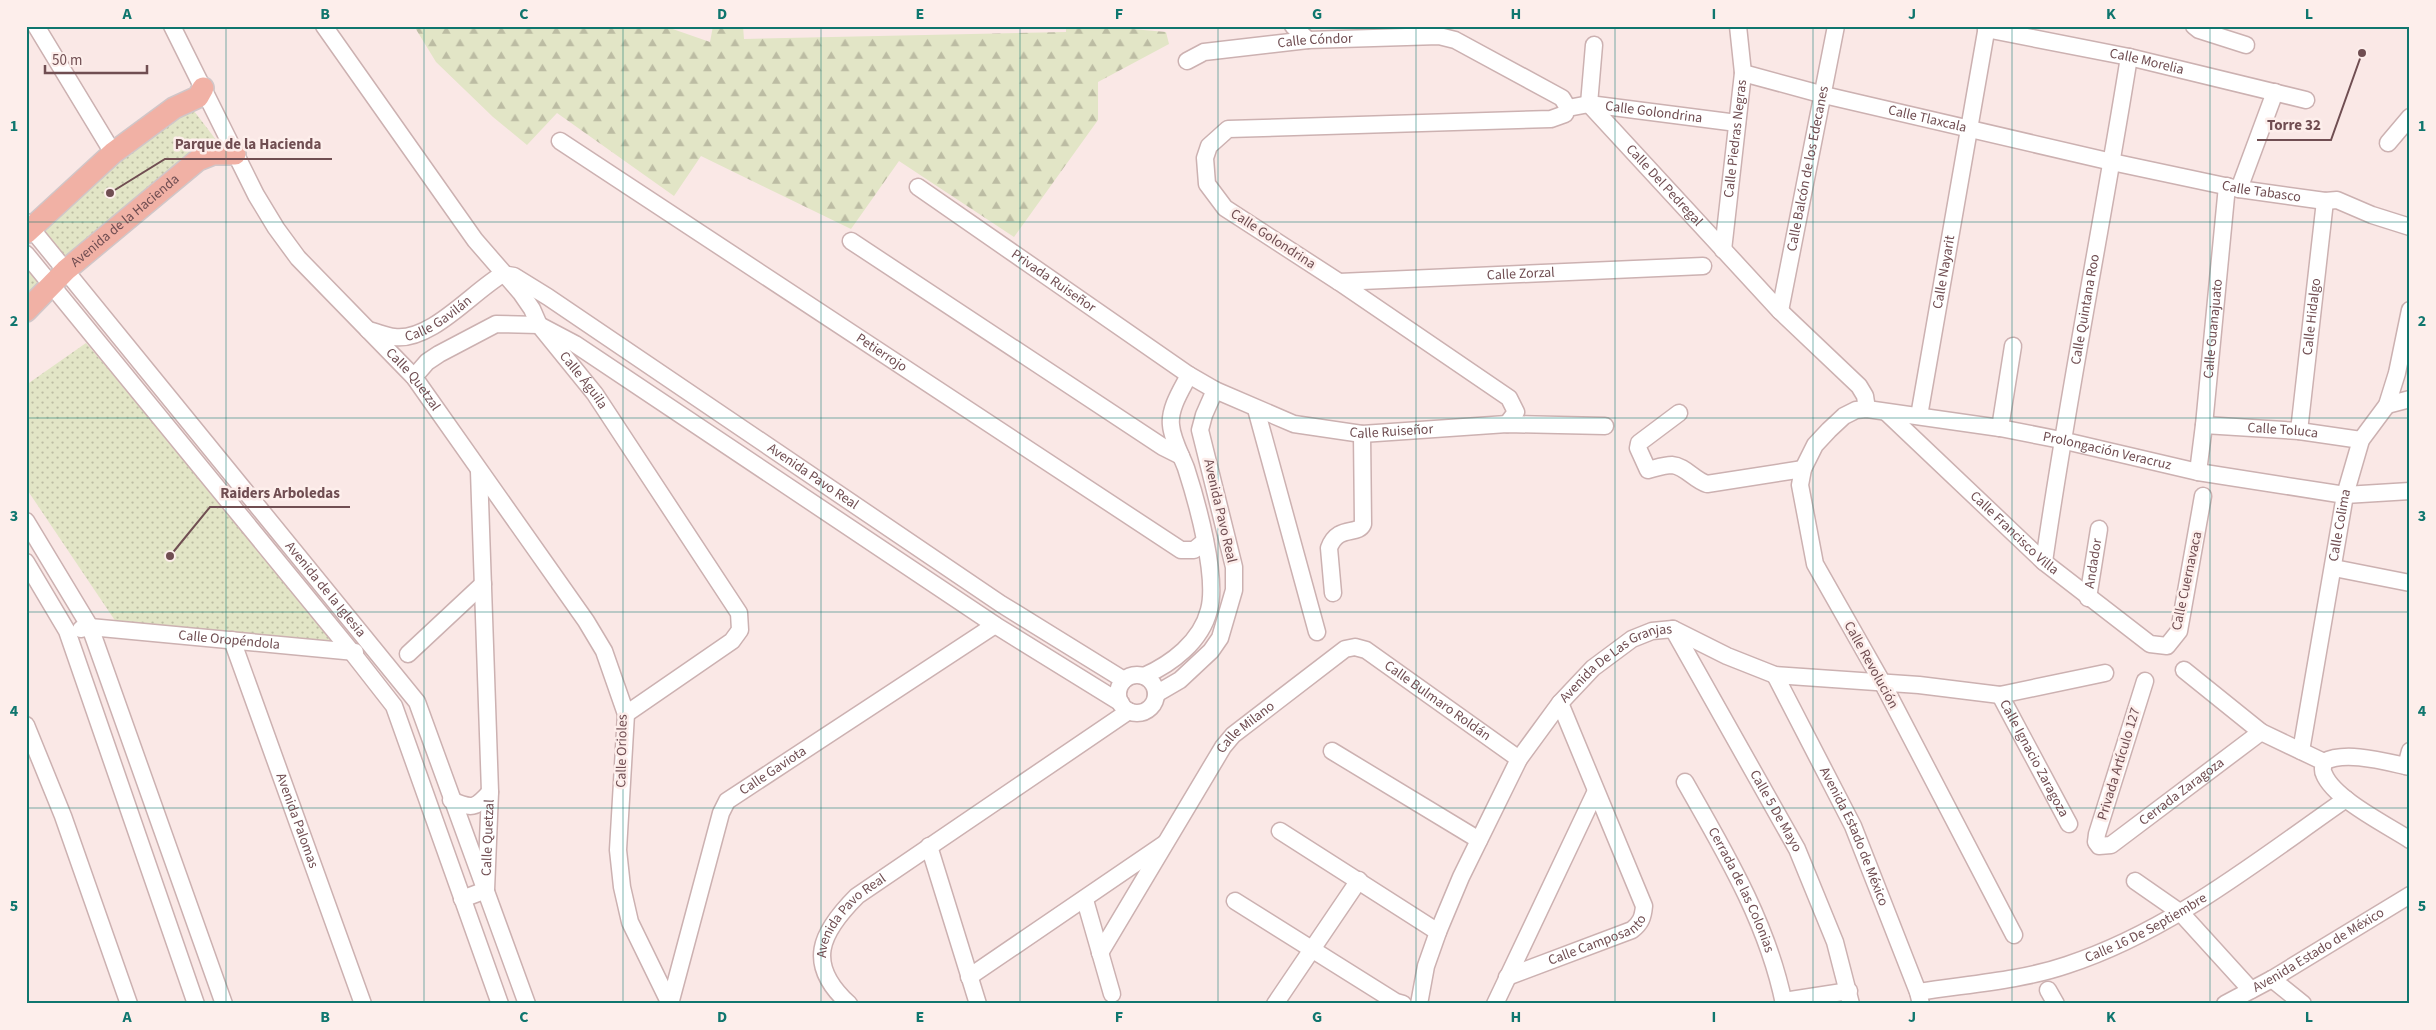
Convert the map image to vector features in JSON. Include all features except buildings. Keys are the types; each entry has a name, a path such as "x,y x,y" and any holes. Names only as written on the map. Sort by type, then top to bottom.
{"main road":[{"path":"28,228 113,153 174,108 198,97 201,85"},
{"name":"Avenida de la Hacienda","path":"26,311 58,277 198,160 213,154 235,154"}],"street":[{"path":"36,26 113,153"},
{"name":"Calle Quetzal","path":"172,26 256,195 276,228 298,258 414,377 479,471 490,792 486,890 462,899"},
{"name":"Calle Águila","path":"324,26 475,240 521,293 532,309 539,325 595,394 739,613 741,621 740,630 732,641 626,714"},
{"path":"1293,26 1308,40"},
{"name":"Calle Piedras Negras","path":"1723,250 1743,73 1738,26"},
{"name":"Calle Balcón de los Edecanes","path":"1780,311 1824,95 1836,26"},
{"path":"2194,26 2198,30 2246,45"},
{"name":"Calle Morelia","path":"1987,28 2128,57 2306,100"},
{"name":"Calle Nayarit","path":"1919,416 1968,127 1987,28"},
{"name":"Calle Cóndor","path":"1187,61 1204,52 1308,40 1447,37 1562,98 1568,108"},
{"path":"1589,104 1594,45"},
{"name":"Calle Quintana Roo","path":"2044,562 2061,440 2112,162 2128,57"},
{"name":"Calle Tlaxcala","path":"1743,73 1824,95 2112,162"},
{"name":"Calle Guanajuato","path":"2198,472 2233,187 2275,92"},
{"name":"Calle Golondrina","path":"1508,424 1516,412 1509,398 1339,282 1226,208 1216,198 1207,184 1205,158 1209,146 1228,129 1551,119 1565,114 1568,108 1589,104 1737,123"},
{"name":"Calle Del Pedregal","path":"1589,104 1780,311 1859,386 1865,396 1867,409"},
{"path":"2388,143 2410,117"},
{"name":"Petierrojo","path":"560,141 1181,550 1194,550 1205,541"},
{"name":"Calle Tabasco","path":"2112,162 2233,187 2325,201 2337,200 2372,215 2410,227"},
{"name":"Privada Ruiseñor","path":"918,187 1189,375"},
{"name":"Calle Hidalgo","path":"2299,431 2325,201"},
{"name":"Avenida de la Iglesia","path":"28,228 58,277 391,702 500,1004"},
{"path":"851,240 1162,447 1181,456"},
{"name":"Avenida de la Iglesia","path":"26,254 58,277 414,699 527,1004"},
{"name":"Calle Zorzal","path":"1339,282 1703,266"},
{"name":"Calle Gavilán","path":"366,329 395,337 422,332 503,274"},
{"name":"Avenida Pavo Real","path":"503,274 514,276 548,297 1001,604 1124,680"},
{"name":"Calle Colima","path":"2301,751 2334,568 2345,495 2361,440 2387,404 2397,373 2410,310"},
{"path":"414,377 427,362 439,354 496,324 539,325"},
{"name":"Avenida Pavo Real","path":"539,325 575,344 995,625 1125,707 857,896 841,912 823,942 821,955 823,968 837,993 849,1004"},
{"path":"2000,428 2013,346"},
{"name":"Avenida Pavo Real","path":"1144,676 1161,668 1188,646 1197,635 1209,612 1212,593 1205,541 1181,456 1170,425 1174,407 1189,375"},
{"name":"Calle Ruiseñor","path":"1189,375 1215,390 1294,424 1362,434 1508,424 1605,426"},
{"name":"Avenida Pavo Real","path":"1156,694 1180,680 1211,651 1220,638 1234,590 1234,567 1200,430 1215,390"},
{"path":"2387,404 2410,399"},
{"path":"1256,409 1316,632"},
{"name":"Prolongación Veracruz","path":"1867,409 2000,428 2061,440 2198,472 2345,495 2410,492"},
{"name":"Calle Revolución","path":"1867,409 1856,410 1844,416 1815,445 1803,468 1800,486 1815,564 1882,682 2014,934"},
{"path":"1679,413 1642,438 1639,443 1638,448 1648,470 1670,465 1678,466 1699,481 1707,484 1803,468"},
{"name":"Calle Francisco Villa","path":"1887,413 2044,562 2088,598 2150,644"},
{"name":"Calle Toluca","path":"2204,425 2299,431 2361,440"},
{"path":"1333,593 1329,548 1331,543 1344,531 1361,528 1363,524 1362,434"},
{"name":"Calle Orioles","path":"479,471 604,651 626,714 618,850 622,887 630,922 670,1004"},
{"name":"Calle Cuernavaca","path":"2150,644 2167,646 2179,631 2204,496"},
{"path":"26,521 90,627 224,1004"},
{"name":"Andador","path":"2088,598 2099,529"},
{"path":"26,562 67,631 196,1004"},
{"path":"2334,568 2410,583"},
{"path":"408,654 483,584"},
{"name":"Calle Gaviota","path":"670,1004 722,813 727,801 995,625"},
{"name":"Calle Oropéndola","path":"67,631 90,627 351,650 388,666"},
{"name":"Avenida De Las Granjas","path":"1419,1004 1426,966 1438,932 1479,840 1519,759 1560,703 1593,668 1632,639 1652,631 1673,630 1727,656 1775,675 1882,682 2000,695 2105,673"},
{"name":"Calle 5 De Mayo","path":"1673,630 1797,849 1835,942 1850,998"},
{"name":"Avenida Palomas","path":"232,640 363,1004"},
{"name":"Calle Bulmaro Roldán","path":"1355,647 1366,650 1519,759"},
{"name":"Calle Milano","path":"1100,953 1233,735 1345,649 1355,647"},
{"path":"78,666 104,669"},
{"path":"2184,670 2261,732 2324,762"},
{"name":"Avenida Estado de México","path":"1775,675 1853,826 1919,998"},
{"path":"1130,676 1144,676 1150,680 1156,694 1150,708 1144,712 1125,707 1118,691 1124,680 1130,676"},
{"name":"Privada Artículo 127","path":"2099,846 2096,842 2097,834 2145,681"},
{"name":"Calle Ignacio Zaragoza","path":"2000,695 2069,824"},
{"path":"391,702 414,699"},
{"name":"Calle Camposanto","path":"1507,977 1632,930 1639,924 1644,906 1595,793 1560,703"},
{"path":"26,726 63,816 129,1004"},
{"name":"Cerrada Zaragoza","path":"2099,846 2111,845 2261,732"},
{"path":"1332,751 1479,840"},
{"path":"2324,762 2332,758 2347,756 2408,761"},
{"path":"2324,762 2323,773 2332,786 2346,799 2410,840"},
{"name":"Cerrada de las Colonias","path":"1685,782 1726,852 1767,943 1784,1002"},
{"name":"Calle Quetzal","path":"452,800 472,806 480,803 490,792"},
{"path":"1495,1004 1595,793"},
{"name":"Calle 16 De Septiembre","path":"1919,998 2036,974 2068,965 2181,913 2346,799"},
{"path":"1280,831 1438,932"},
{"name":"Calle Milano","path":"970,977 1169,841"},
{"path":"929,846 978,1004"},
{"path":"1275,1004 1359,880"},
{"path":"2135,881 2181,913 2251,990"},
{"name":"Avenida Estado de México","path":"2225,1004 2272,979 2410,895"},
{"path":"1085,900 1112,994"},
{"path":"1235,901 1398,1003"},
{"path":"2272,979 2304,1004"},
{"path":"1784,1002 1850,998"}],"green space":[{"path":"414,26 664,26 710,42 713,26 743,26 744,39 1066,32 1066,26 1099,26 1166,32 1169,44 1098,82 1098,120 1014,237 899,161 851,229 701,156 674,196 557,113 527,145 493,117 436,62"},
{"path":"188,109 194,111 223,149 67,264 35,228 114,155"},
{"path":"26,257 48,284 26,308"},
{"path":"86,343 345,645 118,625 26,488 26,385"}],"place":[{"name":"Torre 32","path":"2362,53"},
{"name":"Parque de la Hacienda","path":"110,193"},
{"name":"Raiders Arboledas","path":"170,556"}]}
